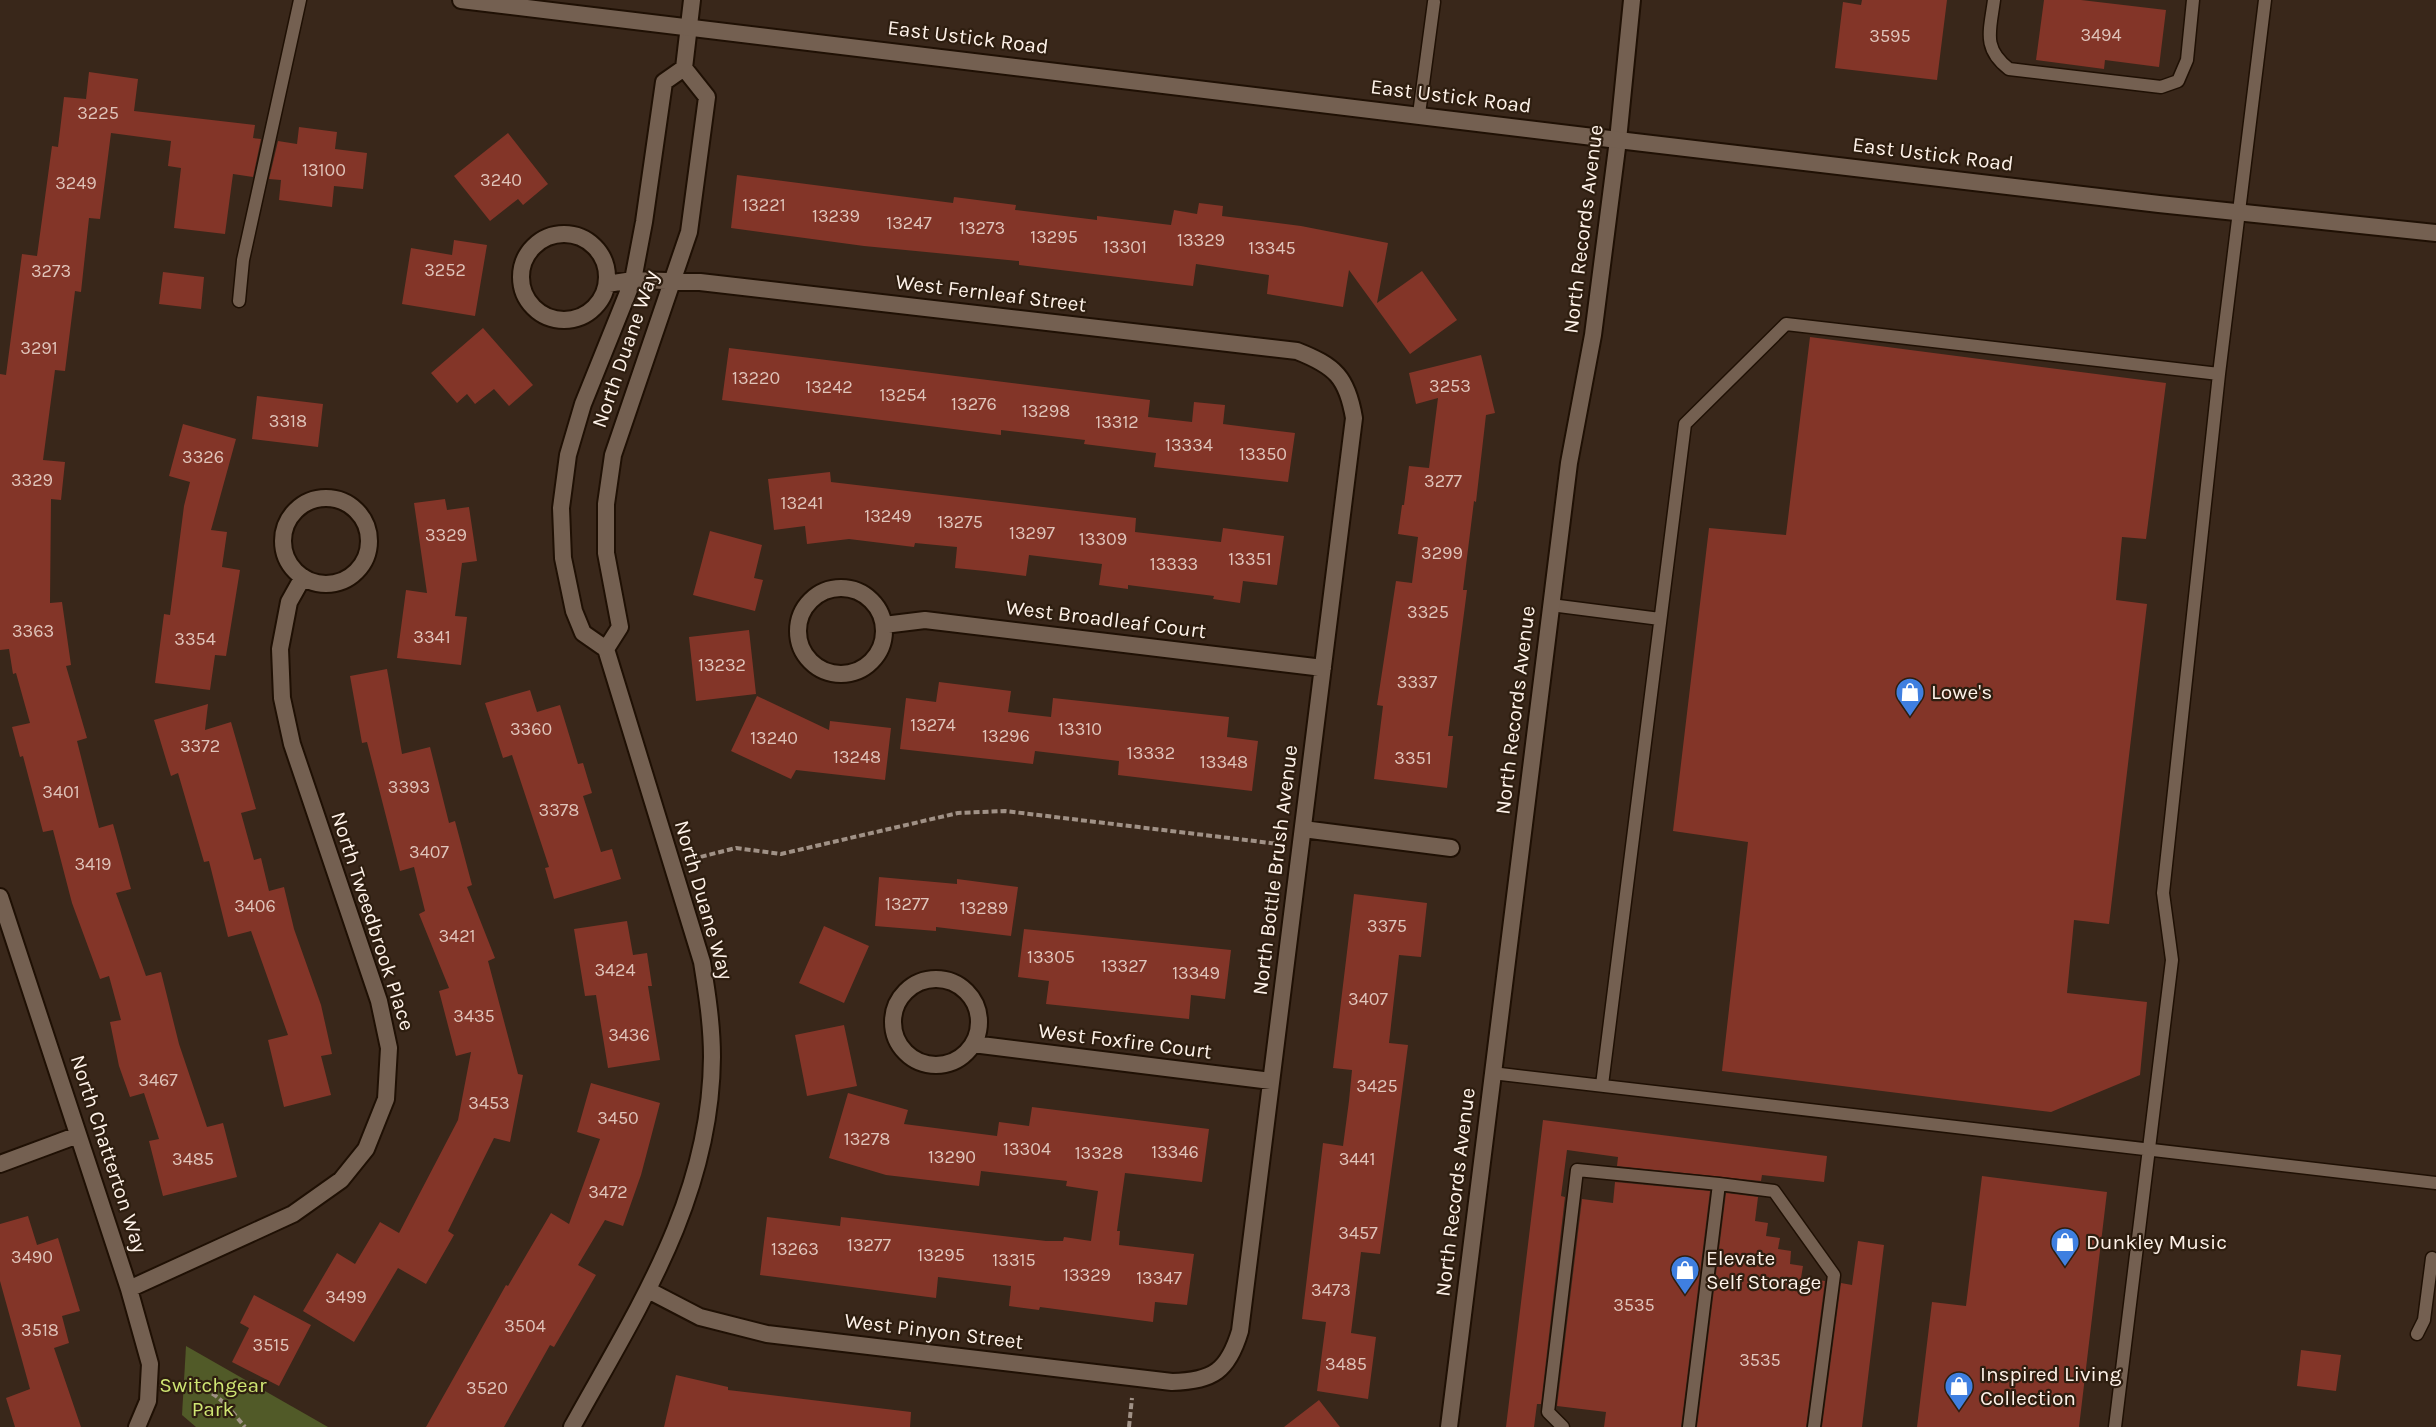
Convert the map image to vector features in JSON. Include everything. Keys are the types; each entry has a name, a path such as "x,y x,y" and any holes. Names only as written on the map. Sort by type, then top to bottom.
{"street":[{"name":"East Ustick Road","path":"460,0 1419,114 1618,140 2436,233"},
{"path":"684,68 692,0"},
{"name":"North Records Avenue","path":"1449,1427 1569,463 1593,335 1618,140 1632,0"},
{"name":"North Duane Way","path":"572,1427 673,1241 690,1197 702,1150 710,1104 712,1056 702,962 606,649 583,633 574,611 563,558 561,508 568,455 583,404 633,280 644,222 664,82 684,68 707,97 689,232 613,455 606,504 606,553 620,627 606,649"},
{"name":"North Duane Way","path":"571,234 587,240 599,252 606,267 607,284 601,300 590,312 575,319 558,320 542,314 529,303 522,288 522,270 527,255 539,242 554,235 571,234"},
{"name":"North Duane Way","path":"607,284 633,280"},
{"name":"West Fernleaf Street","path":"633,280 672,281 1297,351 1319,360 1338,372"},
{"name":"North Bottle Brush Avenue","path":"1220,1371 1234,1352 1240,1331 1354,418 1350,394 1338,372"},
{"path":"332,498 348,504 361,515 368,530 369,547 363,563 351,575 336,582 319,583 303,577 291,566 284,551 283,534 288,518 300,506 315,499 332,498"},
{"name":"North Tweedbrook Place","path":"129,1289 293,1214 340,1180 366,1149 386,1099 389,1048 379,1001 292,744 282,698 280,648 289,602 303,577"},
{"path":"835,589 852,589 867,597 878,609 884,625 883,642 876,657 863,669 848,674 831,673 815,666 804,654 798,638 799,621 806,606 819,594 835,589"},
{"name":"West Broadleaf Court","path":"884,625 925,620 1323,668"},
{"path":"1302,838 1451,848"},
{"name":"North Chatterton Way","path":"0,897 129,1289 150,1364 148,1401 137,1427"},
{"path":"943,979 959,985 971,996 979,1011 979,1028 974,1044 962,1056 946,1064 930,1064 914,1058 901,1047 894,1032 893,1015 899,999 910,987 926,980 943,979"},
{"name":"West Foxfire Court","path":"974,1044 1271,1081"},
{"path":"0,1164 78,1134"},
{"name":"West Pinyon Street","path":"648,1290 700,1317 767,1334 1172,1382 1195,1381 1220,1371"}],"lane":[{"path":"239,301 246,248 300,0"},
{"path":"1994,0 1989,43 1995,58 2009,69 2161,87 2178,81 2187,60 2193,0"},
{"path":"2115,1427 2172,960 2163,893 2219,374 2265,0"},
{"path":"1419,114 1434,2"},
{"path":"1602,1085 1684,424 1786,324 2219,374"},
{"path":"1551,605 1660,619"},
{"path":"1492,1073 2436,1183"},
{"path":"1563,1427 1548,1412 1577,1170 1774,1191 1834,1275 1814,1427"},
{"path":"1689,1427 1719,1184"},
{"path":"2417,1334 2424,1320 2432,1258"}],"path":[{"path":"673,865 736,848 782,854 958,813 1005,811 1302,838"},
{"path":"178,1383 196,1385 215,1395 244,1427"}],"green space":[{"name":"Switchgear Park","path":"186,1346 328,1427 196,1427 182,1415"}],"building":[{"path":"1862,0 1947,0 1937,80 1835,68 1843,2 1861,5"},
{"path":"2044,0 2081,0 2166,10 2159,67 2105,60 2104,69 2036,60"},
{"path":"89,72 138,79 134,111 255,125 253,138 261,139 253,177 233,174 225,234 174,228 181,168 168,166 171,141 111,133 100,219 89,218 81,292 75,291 65,371 55,370 43,460 65,462 61,500 51,499 50,603 62,602 71,665 66,666 87,738 77,741 99,828 113,824 131,889 116,893 146,976 161,972 179,1044 207,1127 223,1123 237,1177 163,1196 149,1141 159,1139 144,1093 130,1097 119,1066 110,1022 121,1020 109,976 100,979 72,903 53,830 43,832 23,756 20,757 12,727 30,723 16,673 13,674 9,649 0,650 0,374 6,375 22,254 37,256 52,146 58,147 64,97 86,99"},
{"path":"299,127 337,132 335,149 367,153 363,189 334,186 332,207 279,200 281,180 269,179 278,141 297,144"},
{"path":"508,133 548,184 523,205 518,199 490,221 454,176"},
{"path":"737,175 953,203 954,197 1016,205 1015,210 1097,220 1097,216 1171,225 1174,210 1197,214 1199,203 1223,206 1222,216 1301,226 1388,243 1377,303 1422,271 1457,320 1410,354 1349,270 1343,307 1267,294 1269,275 1196,264 1193,286 1019,265 1019,261 864,246 731,228"},
{"path":"454,240 487,245 475,316 402,304 411,248 452,255"},
{"path":"163,272 204,277 201,309 159,304"},
{"path":"483,328 533,385 509,406 494,389 475,404 467,394 457,403 431,373"},
{"name":"Lowe's","path":"1810,337 2166,383 2146,539 2122,537 2116,600 2147,604 2109,924 2074,920 2067,993 2147,1002 2140,1075 2051,1112 1722,1071 1748,842 1673,831 1709,528 1786,535"},
{"path":"729,348 1150,400 1148,417 1192,422 1194,402 1225,405 1223,424 1295,433 1288,482 1154,467 1156,453 1084,444 1085,440 1001,430 1001,435 722,400"},
{"path":"1481,355 1495,413 1486,415 1476,502 1474,501 1463,590 1467,590 1448,736 1453,736 1447,788 1374,779 1383,706 1377,705 1396,581 1412,583 1418,537 1398,534 1402,505 1404,505 1409,466 1429,468 1438,398 1416,404 1409,373"},
{"path":"257,396 323,404 318,447 252,439"},
{"path":"183,424 236,439 211,530 227,532 222,567 240,570 226,656 215,655 210,690 155,683 164,614 170,615 184,506 190,482 169,476"},
{"path":"830,472 831,482 1136,518 1135,532 1221,542 1223,528 1284,536 1277,585 1243,581 1240,603 1213,599 1214,596 1128,585 1128,589 1099,585 1102,564 1029,555 1026,576 955,568 957,547 915,543 914,547 849,539 807,544 805,526 774,530 768,479"},
{"path":"445,499 447,510 469,507 477,561 462,563 455,616 467,617 461,665 397,658 406,590 427,593 414,503"},
{"path":"710,531 762,545 754,578 763,580 755,611 693,595"},
{"path":"749,630 756,694 696,701 689,637"},
{"path":"387,669 402,754 430,747 449,823 455,821 472,885 467,887 495,958 488,961 518,1074 523,1075 510,1142 494,1138 448,1231 454,1235 426,1284 398,1268 354,1342 303,1311 337,1253 355,1264 380,1222 399,1233 458,1120 471,1052 456,1056 439,991 449,988 419,914 425,911 414,867 400,871 367,742 362,743 350,676"},
{"path":"939,682 1011,691 1008,712 1051,717 1053,698 1229,717 1227,737 1258,741 1252,791 1118,775 1119,761 1035,751 1033,764 900,749 906,698 936,702"},
{"path":"530,690 537,712 560,705 578,764 583,763 592,793 583,796 601,852 612,849 621,879 554,899 545,868 549,867 512,755 503,758 485,703"},
{"path":"757,696 829,730 830,721 891,728 885,780 796,770 791,779 731,751"},
{"path":"208,704 205,730 231,722 256,809 241,813 254,860 261,858 269,891 284,887 294,929 321,1005 332,1054 321,1056 331,1095 284,1107 268,1040 288,1035 251,931 228,937 209,861 204,862 178,773 171,776 154,720"},
{"path":"879,877 957,884 957,879 1018,887 1011,936 936,927 936,931 875,926"},
{"path":"1354,894 1427,903 1421,957 1399,955 1389,1043 1408,1045 1380,1254 1361,1252 1351,1333 1376,1337 1368,1399 1317,1391 1326,1322 1302,1319 1323,1143 1343,1146 1349,1101 1352,1070 1333,1068"},
{"path":"627,921 633,955 647,953 652,986 648,986 660,1060 608,1068 596,995 585,996 574,929"},
{"path":"824,926 869,946 844,1003 799,983"},
{"path":"1024,929 1231,950 1225,999 1191,995 1189,1019 1046,1004 1049,981 1018,977"},
{"path":"844,1025 857,1086 807,1096 795,1035"},
{"path":"591,1083 660,1103 641,1175 623,1226 605,1220 578,1265 596,1275 554,1347 550,1345 504,1427 426,1427 506,1285 508,1286 551,1213 569,1224 600,1139 577,1132"},
{"path":"848,1093 908,1110 904,1124 997,1136 999,1122 1029,1126 1032,1107 1209,1129 1202,1182 1125,1173 1117,1231 1120,1231 1119,1245 1194,1254 1187,1305 1155,1302 1153,1322 1040,1307 1039,1310 1009,1306 1011,1286 938,1277 936,1298 760,1275 767,1217 840,1226 841,1217 1046,1241 1063,1241 1064,1237 1091,1241 1098,1191 1066,1186 1067,1181 981,1171 979,1186 886,1175 829,1158"},
{"path":"1543,1120 1827,1156 1824,1182 1762,1175 1761,1181 1617,1166 1618,1157 1567,1150 1561,1196 1565,1197 1541,1404 1537,1404 1534,1427 1506,1427"},
{"path":"1982,1176 2107,1192 2079,1427 1917,1427 1932,1302 1966,1306"},
{"path":"1615,1182 1710,1191 1681,1427 1604,1427 1606,1412 1557,1406 1582,1199 1613,1203"},
{"path":"1726,1193 1758,1197 1755,1221 1768,1223 1766,1236 1780,1238 1778,1249 1791,1251 1790,1264 1803,1266 1801,1278 1825,1281 1806,1427 1697,1427"},
{"path":"28,1216 37,1245 58,1238 80,1311 62,1316 69,1343 54,1348 81,1427 15,1427 6,1398 30,1389 0,1281 0,1224"},
{"path":"1858,1241 1884,1245 1862,1427 1822,1427 1841,1283 1852,1285"},
{"path":"254,1295 311,1325 279,1386 232,1362 249,1328 240,1323"},
{"path":"2301,1350 2341,1355 2336,1391 2297,1386"},
{"path":"676,1375 728,1387 728,1390 911,1412 910,1427 664,1427"},
{"path":"1319,1400 1340,1427 1284,1427"}],"place":[{"name":"Lowe's","path":"1910,718"},
{"name":"Dunkley Music","path":"2065,1268"},
{"name":"Elevate Self Storage","path":"1685,1296"},
{"name":"Inspired Living Collection","path":"1959,1412"}]}
